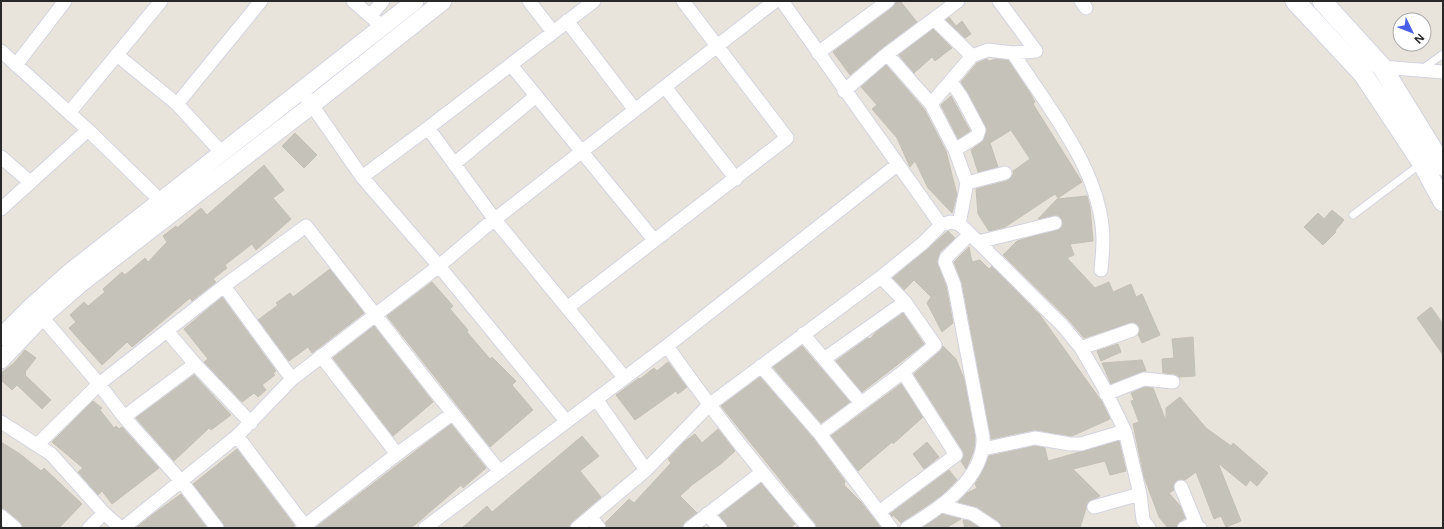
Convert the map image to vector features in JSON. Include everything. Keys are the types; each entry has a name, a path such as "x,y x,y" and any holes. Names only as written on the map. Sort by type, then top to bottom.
{"main road":[{"path":"1295,1 1363,74 1422,163 1443,202"},
{"path":"1322,1 1382,67 1443,166"}],"street":[{"path":"69,113 161,1"},
{"path":"177,104 261,1"},
{"path":"353,1 383,27"},
{"path":"370,16 383,1"},
{"path":"1,360 42,317 167,207 221,152 302,92 415,1"},
{"path":"1,337 32,306 69,273 167,207 312,105 444,1"},
{"path":"529,1 553,32"},
{"path":"362,177 594,1"},
{"path":"567,308 654,240 736,179 787,138 683,1"},
{"path":"1,422 51,454 104,513 122,528 182,482 237,436 292,379 374,314 439,266 495,220 775,1"},
{"path":"782,1 844,91 941,225"},
{"path":"818,53 888,1"},
{"path":"844,91 887,54 958,1"},
{"path":"931,104 972,56 988,50 1013,53 1036,51 999,1"},
{"path":"16,65 62,2"},
{"path":"934,20 972,56"},
{"path":"567,21 635,110"},
{"path":"1,52 88,130 167,207"},
{"path":"1013,53 1083,162 1097,199 1103,239 1101,270"},
{"path":"887,54 931,104 955,150 966,183 959,224"},
{"path":"117,55 177,104 221,152"},
{"path":"511,65 583,151 654,240"},
{"path":"1382,67 1443,72"},
{"path":"951,82 961,96 979,130 978,136 955,150"},
{"path":"665,87 736,179"},
{"path":"302,92 362,177 439,266 566,421"},
{"path":"454,164 536,96"},
{"path":"428,128 495,220 624,377"},
{"path":"1,209 88,130"},
{"path":"1,157 30,182"},
{"path":"425,528 667,346 897,165"},
{"path":"966,183 1005,173"},
{"path":"577,528 646,470 709,405 881,277 923,243 941,225 951,222 959,224 974,238 1063,326 1081,348 1125,431 1140,494 1143,520 1149,528"},
{"path":"912,527 952,497 976,466 983,449 983,437 954,284 945,262 946,258 974,238 1055,223"},
{"path":"37,445 99,384 224,286 306,226 452,414 500,472"},
{"path":"820,434 903,372 935,345 905,302 881,277"},
{"path":"224,286 292,379"},
{"path":"824,359 905,302"},
{"path":"42,317 99,384 124,417 182,482 217,528"},
{"path":"1081,348 1132,330"},
{"path":"167,331 195,364 251,423"},
{"path":"803,334 861,403"},
{"path":"667,346 709,405 761,473 809,528"},
{"path":"321,356 397,454"},
{"path":"124,417 195,364"},
{"path":"761,366 820,434 891,528"},
{"path":"878,512 956,455 903,372"},
{"path":"1106,394 1144,379 1173,382"},
{"path":"596,399 646,470"},
{"path":"237,436 304,527 397,454 452,414"},
{"path":"983,449 1035,438 1070,444 1081,444 1125,431"},
{"path":"690,528 761,473"},
{"path":"1181,487 1199,527"},
{"path":"1094,507 1140,494"},
{"path":"942,506 972,514 994,528"},
{"path":"89,528 104,513"},
{"path":"707,514 720,528"},
{"path":"1,516 15,528"},
{"path":"591,517 599,528"},
{"path":"1184,528 1192,524 1199,527"}],"lane":[{"path":"1421,70 1443,54"},
{"path":"1353,215 1422,163"}],"building":[{"path":"897,1 900,1 917,22 882,48 850,75 833,52 893,7"},
{"path":"949,17 956,26 962,21 971,34 965,38 946,20"},
{"path":"933,29 952,48 935,61 932,57 914,73 899,55"},
{"path":"987,59 989,61 996,59 1008,60 1030,93 1035,102 1033,104 1082,182 1058,198 1055,194 1005,227 989,231 978,214 976,189 1007,181 1013,175 1013,171 1030,159 1011,130 990,143 998,167 978,172 971,150 982,142 987,129 961,82 977,63"},
{"path":"886,65 924,109 946,151 957,195 952,213 928,188 915,161 910,167 897,138 872,109 877,105 861,87"},
{"path":"951,96 970,131 958,139 941,105"},
{"path":"295,133 317,155 304,168 282,146"},
{"path":"264,165 284,190 273,198 291,219 256,250 252,244 225,265 227,268 213,279 216,282 192,301 190,298 132,347 127,342 102,365 69,328 76,322 70,315 84,302 88,306 105,292 103,289 122,272 125,275 145,258 148,262 167,242 163,236 176,226 177,228 201,208 207,215"},
{"path":"1087,196 1090,207 1093,241 1070,244 1074,255 1067,258 1095,288 1109,282 1113,292 1131,284 1136,297 1142,294 1160,335 1142,343 1138,334 1139,327 1133,322 1084,338 1069,320 1003,255 1017,241 1061,228 1063,221 1058,215 1038,219 1057,199"},
{"path":"1332,210 1344,220 1335,231 1336,232 1323,245 1304,227 1318,213 1324,219"},
{"path":"948,231 955,238 940,252 937,261 946,286 953,323 942,332 927,303 931,297 914,280 904,290 893,278"},
{"path":"969,247 972,262 980,260 989,269 992,266 1040,315 1102,402 1110,419 1072,436 1034,430 991,439 962,283 954,262"},
{"path":"330,269 364,313 312,353 308,347 289,361 258,320 278,305 276,303 290,293 293,297"},
{"path":"432,282 453,306 450,309 468,330 467,332 490,359 492,357 516,381 512,385 533,410 490,447 387,316"},
{"path":"222,297 276,371 273,373 275,375 262,385 266,390 258,397 254,393 242,402 204,362 208,359 184,329"},
{"path":"1431,307 1443,324 1443,355 1417,318"},
{"path":"903,313 924,344 862,392 836,361 868,338 870,339 877,331"},
{"path":"374,326 433,402 393,436 333,358"},
{"path":"1193,337 1195,376 1179,377 1174,374 1163,373 1162,359 1174,358 1172,339"},
{"path":"1118,344 1121,352 1101,361 1097,351"},
{"path":"802,346 850,402 821,423 773,367"},
{"path":"943,346 956,359 964,379 975,437 974,450 966,469 961,461 964,455 963,451 914,374 940,351"},
{"path":"25,350 36,358 25,372 25,375 51,400 42,409 17,385 12,390 1,380 1,373 14,363"},
{"path":"1142,360 1146,371 1111,384 1102,363"},
{"path":"668,362 687,387 678,394 676,391 635,420 616,395 654,368 657,371"},
{"path":"194,375 231,415 211,430 209,428 174,461 136,418"},
{"path":"760,377 814,439 845,481 844,485 861,502 881,528 817,528 815,523 721,406"},
{"path":"901,384 923,417 893,444 892,442 858,471 831,436"},
{"path":"1145,387 1153,388 1166,421 1166,408 1180,397 1206,428 1231,446 1233,443 1268,473 1257,486 1250,480 1246,486 1218,463 1241,521 1226,527 1221,516 1214,519 1196,472 1185,480 1178,480 1175,482 1174,490 1169,493 1181,507 1185,518 1178,523 1176,528 1168,528 1159,517 1144,477 1133,424 1139,422 1131,401 1134,400 1131,393"},
{"path":"93,401 102,408 100,410 114,428 116,426 119,429 122,427 159,468 112,504 102,491 98,495 78,472 83,468 52,442"},
{"path":"451,424 486,468 463,488 461,485 416,524 410,528 315,528"},
{"path":"718,429 735,451 680,496 697,513 685,522 682,528 607,528 605,523 629,499 634,503 671,463 668,459 684,442 695,434 702,443"},
{"path":"582,436 599,456 580,471 601,497 572,522 568,528 462,528 487,506 492,512"},
{"path":"1119,441 1126,471 1110,475 1105,461 1073,469 1100,496 1088,502 1080,528 1002,528 998,521 977,507 958,502 967,493 977,488 975,484 989,456 1035,446 1045,448 1048,461"},
{"path":"1,442 20,454 41,471 44,468 82,504 59,528 23,528 20,522 6,510 1,508"},
{"path":"927,442 939,457 924,469 913,454"},
{"path":"237,449 294,525 294,528 225,528 223,523 193,484"},
{"path":"949,470 957,480 941,496 901,523 893,515 892,517 890,514"},
{"path":"761,483 795,524 790,528 728,528 719,515"},
{"path":"181,494 207,528 136,528 152,515"},
{"path":"942,514 961,519 946,528 922,528"},
{"path":"963,520 970,521 980,528 965,528"}]}
